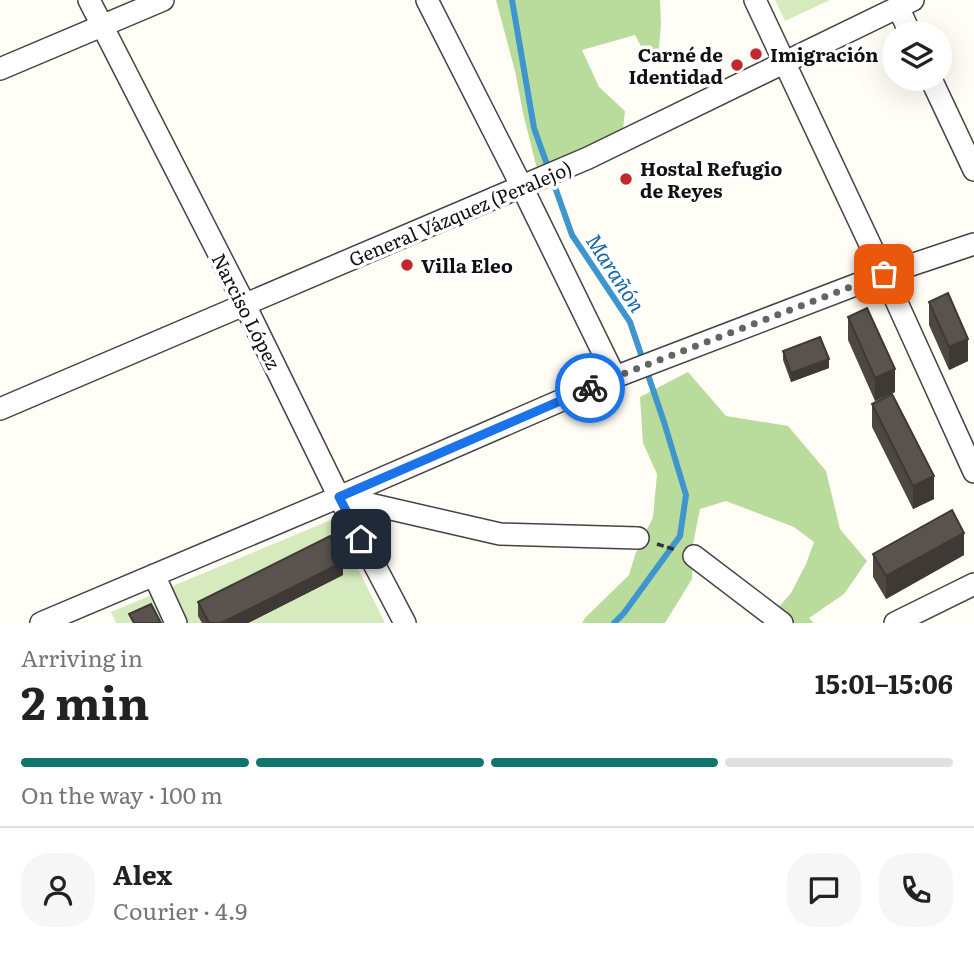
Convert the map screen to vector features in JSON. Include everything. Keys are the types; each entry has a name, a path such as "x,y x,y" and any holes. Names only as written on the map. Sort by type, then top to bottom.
{"street":[{"name":"Narciso López","path":"89,0 405,623"},
{"path":"0,69 163,0"},
{"path":"428,0 615,377"},
{"path":"755,0 974,472"},
{"name":"General Vázquez (Peralejo)","path":"0,409 588,158 905,4"},
{"path":"937,91 974,170"},
{"path":"41,623 615,377 884,274 974,244"},
{"path":"339,497 500,534 638,538"},
{"path":"694,556 782,623"},
{"path":"154,575 176,623"},
{"path":"895,623 974,584"}],"path":[{"path":"638,538 694,556"}],"green space":[{"path":"496,0 660,0 658,59 648,59 635,35 582,50 599,87 625,111 623,129 537,169"},
{"path":"775,0 830,0 785,21"},
{"path":"688,372 726,416 788,426 826,471 840,529 867,561 844,594 809,618 814,623 765,623 791,593 814,542 794,527 726,501 700,509 693,544 692,579 665,623 582,623 629,575 635,555 653,517 657,474 643,443 640,397"},
{"path":"333,519 385,623 116,623 111,612"}],"building":[{"path":"948,293 968,339 949,347 929,302"},
{"path":"867,308 895,369 875,378 848,317"},
{"path":"820,337 829,359 791,373 783,351"},
{"path":"892,394 934,476 913,486 872,404"},
{"path":"952,510 964,533 886,576 873,554"},
{"path":"330,536 343,562 221,623 209,623 198,602"},
{"path":"151,604 161,623 134,623 129,614"}],"waterway":[{"name":"Marañón","path":"512,0 534,128 572,235 630,322 686,495 680,536 614,623"}],"way so far":[{"path":"590,388 884,274"}],"place":[{"name":"Imigración","path":"756,54"},
{"name":"Carné de Identidad","path":"737,65"},
{"name":"Hostal Refugio de Reyes","path":"626,179"},
{"name":"Villa Eleo","path":"407,265"}],"route":[{"path":"361,539 339,497 590,388"}]}
